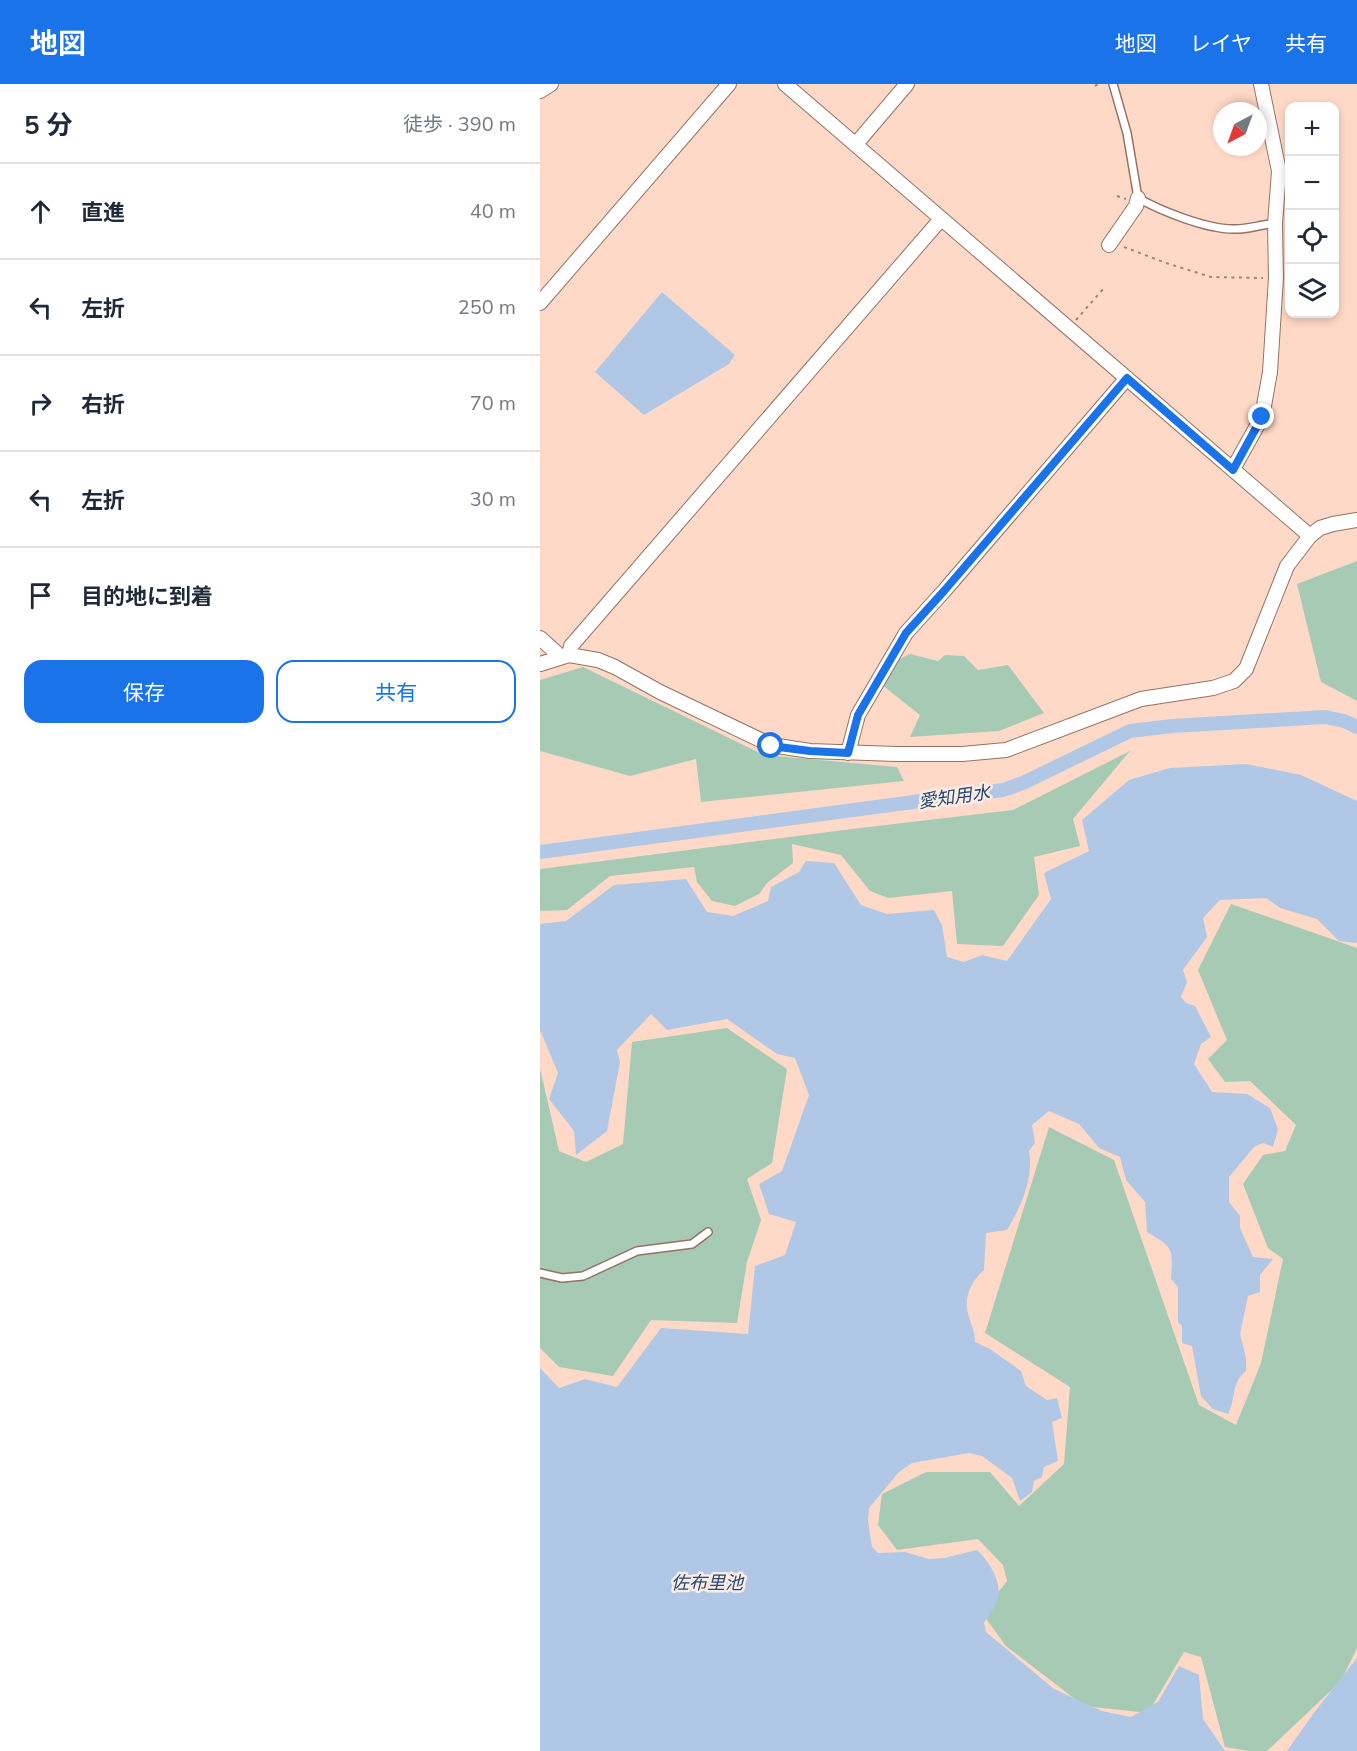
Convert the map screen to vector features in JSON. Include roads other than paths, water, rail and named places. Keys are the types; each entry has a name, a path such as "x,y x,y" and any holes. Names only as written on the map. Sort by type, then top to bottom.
{"street":[{"path":"540,91 551,84"},
{"path":"540,303 729,84"},
{"path":"784,84 1310,536"},
{"path":"856,144 908,84"},
{"path":"1233,470 1262,417 1270,372 1275,278 1275,224 1280,171 1261,84"},
{"path":"1110,243 1136,206 1138,198"},
{"path":"564,656 941,219"},
{"path":"848,753 858,715 906,633 1127,378"},
{"path":"540,664 564,656 598,660 771,746 848,753 962,754 1006,750 1141,699 1214,688 1234,681 1246,669 1287,566 1310,536 1320,528 1357,520"},
{"path":"540,638 564,656"}],"lane":[{"path":"1113,84 1127,133 1138,198 1163,212 1232,230 1275,224"},
{"path":"540,1273 562,1278 583,1276 637,1251 692,1244 708,1232"}],"water":[{"path":"662,292 735,355 729,364 644,415 595,372"},
{"name":"佐布里池","path":"1246,764 1301,775 1357,801 1357,943 1339,941 1317,919 1280,908 1266,898 1220,900 1203,918 1207,937 1183,970 1187,982 1181,997 1186,1003 1195,1006 1211,1037 1201,1044 1194,1064 1212,1092 1247,1094 1270,1108 1278,1129 1273,1147 1263,1143 1254,1147 1229,1177 1229,1202 1240,1216 1240,1228 1253,1257 1273,1259 1260,1275 1260,1292 1248,1296 1240,1334 1246,1358 1246,1371 1238,1381 1231,1408 1228,1414 1213,1409 1201,1396 1192,1346 1182,1343 1182,1326 1178,1322 1178,1287 1171,1279 1170,1250 1147,1232 1145,1202 1126,1180 1120,1157 1099,1148 1079,1124 1049,1111 1032,1125 1035,1143 1029,1151 1030,1172 1017,1212 1007,1230 986,1233 984,1270 971,1287 967,1303 975,1342 990,1349 1021,1371 1026,1386 1047,1400 1057,1398 1062,1418 1052,1422 1058,1461 1044,1467 1042,1477 1034,1481 1032,1492 1020,1501 1012,1478 982,1456 969,1453 912,1463 899,1472 869,1508 868,1521 872,1547 878,1553 905,1552 929,1559 977,1550 993,1571 999,1591 996,1604 984,1623 986,1632 1054,1689 1102,1711 1131,1717 1158,1702 1179,1666 1199,1675 1203,1719 1225,1751 540,1751 540,1368 559,1388 585,1379 617,1387 661,1328 748,1334 755,1266 785,1255 796,1222 769,1214 759,1184 782,1171 809,1095 795,1058 777,1054 727,1019 667,1030 651,1014 617,1050 620,1062 607,1131 576,1155 574,1131 549,1099 558,1073 540,1030 540,924 566,921 614,885 686,879 707,912 733,916 768,901 771,887 799,872 806,861 834,863 861,905 887,914 934,910 942,925 947,957 964,962 982,955 1007,961 1051,899 1044,873 1089,851 1082,820 1129,780 1170,768"},
{"path":"1357,1658 1357,1751 1287,1751 1313,1714"}],"waterway":[{"name":"愛知用水","path":"540,852 1003,790 1023,783 1130,731 1172,726 1325,717 1344,721 1357,727"}]}
